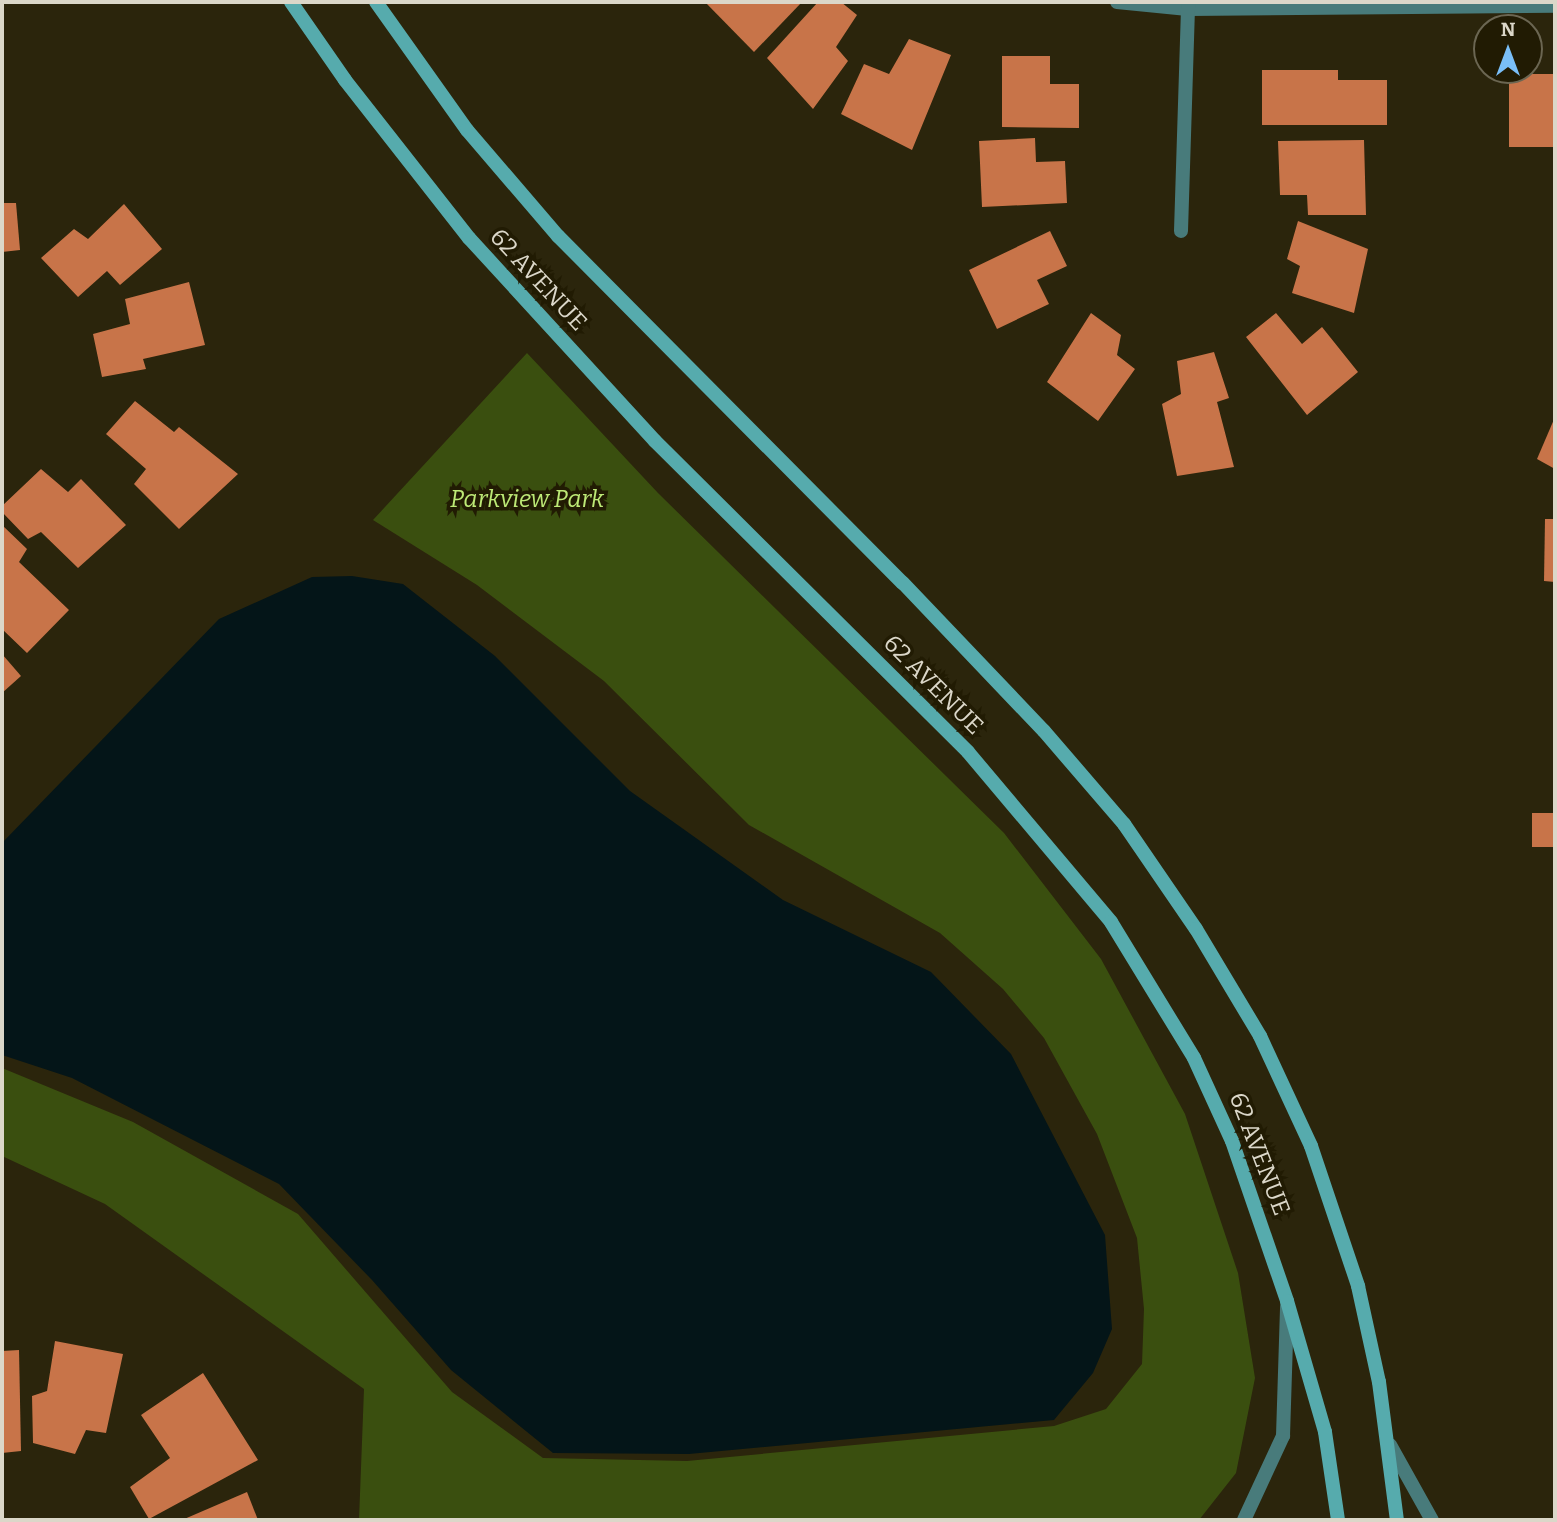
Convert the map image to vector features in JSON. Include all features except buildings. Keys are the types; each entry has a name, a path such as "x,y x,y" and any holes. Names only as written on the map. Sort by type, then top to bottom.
{"main road":[{"name":"62 AVENUE","path":"291,2 345,80 469,238 655,441 968,752 1111,922 1154,989 1215,1099 1287,1301 1325,1432 1338,1520"},
{"name":"62 AVENUE","path":"376,2 467,130 558,236 902,583 1044,731 1124,824 1196,929 1260,1036 1311,1146 1358,1286 1390,1445 1397,1520"}],"street":[{"path":"1117,2 1188,5 1555,6"},
{"path":"1181,231 1188,5"},
{"path":"1244,1520 1283,1436 1287,1301"},
{"path":"1390,1445 1432,1520"}],"green space":[{"name":"Parkview Park","path":"527,353 658,493 1004,833 1101,959 1185,1114 1238,1273 1255,1378 1236,1473 1199,1520 359,1520 364,1389 105,1204 2,1156 2,1068 133,1122 298,1214 452,1392 543,1458 687,1461 1054,1426 1106,1409 1142,1364 1144,1309 1137,1238 1097,1134 1044,1038 1003,989 940,933 749,825 604,681 477,585 373,520"}],"shaded area":[{"path":"352,576 403,584 495,656 630,791 783,900 931,972 1011,1054 1105,1235 1112,1329 1093,1373 1054,1420 689,1454 553,1453 451,1370 372,1280 279,1184 72,1078 2,1055 2,843 219,619 312,577"}]}
